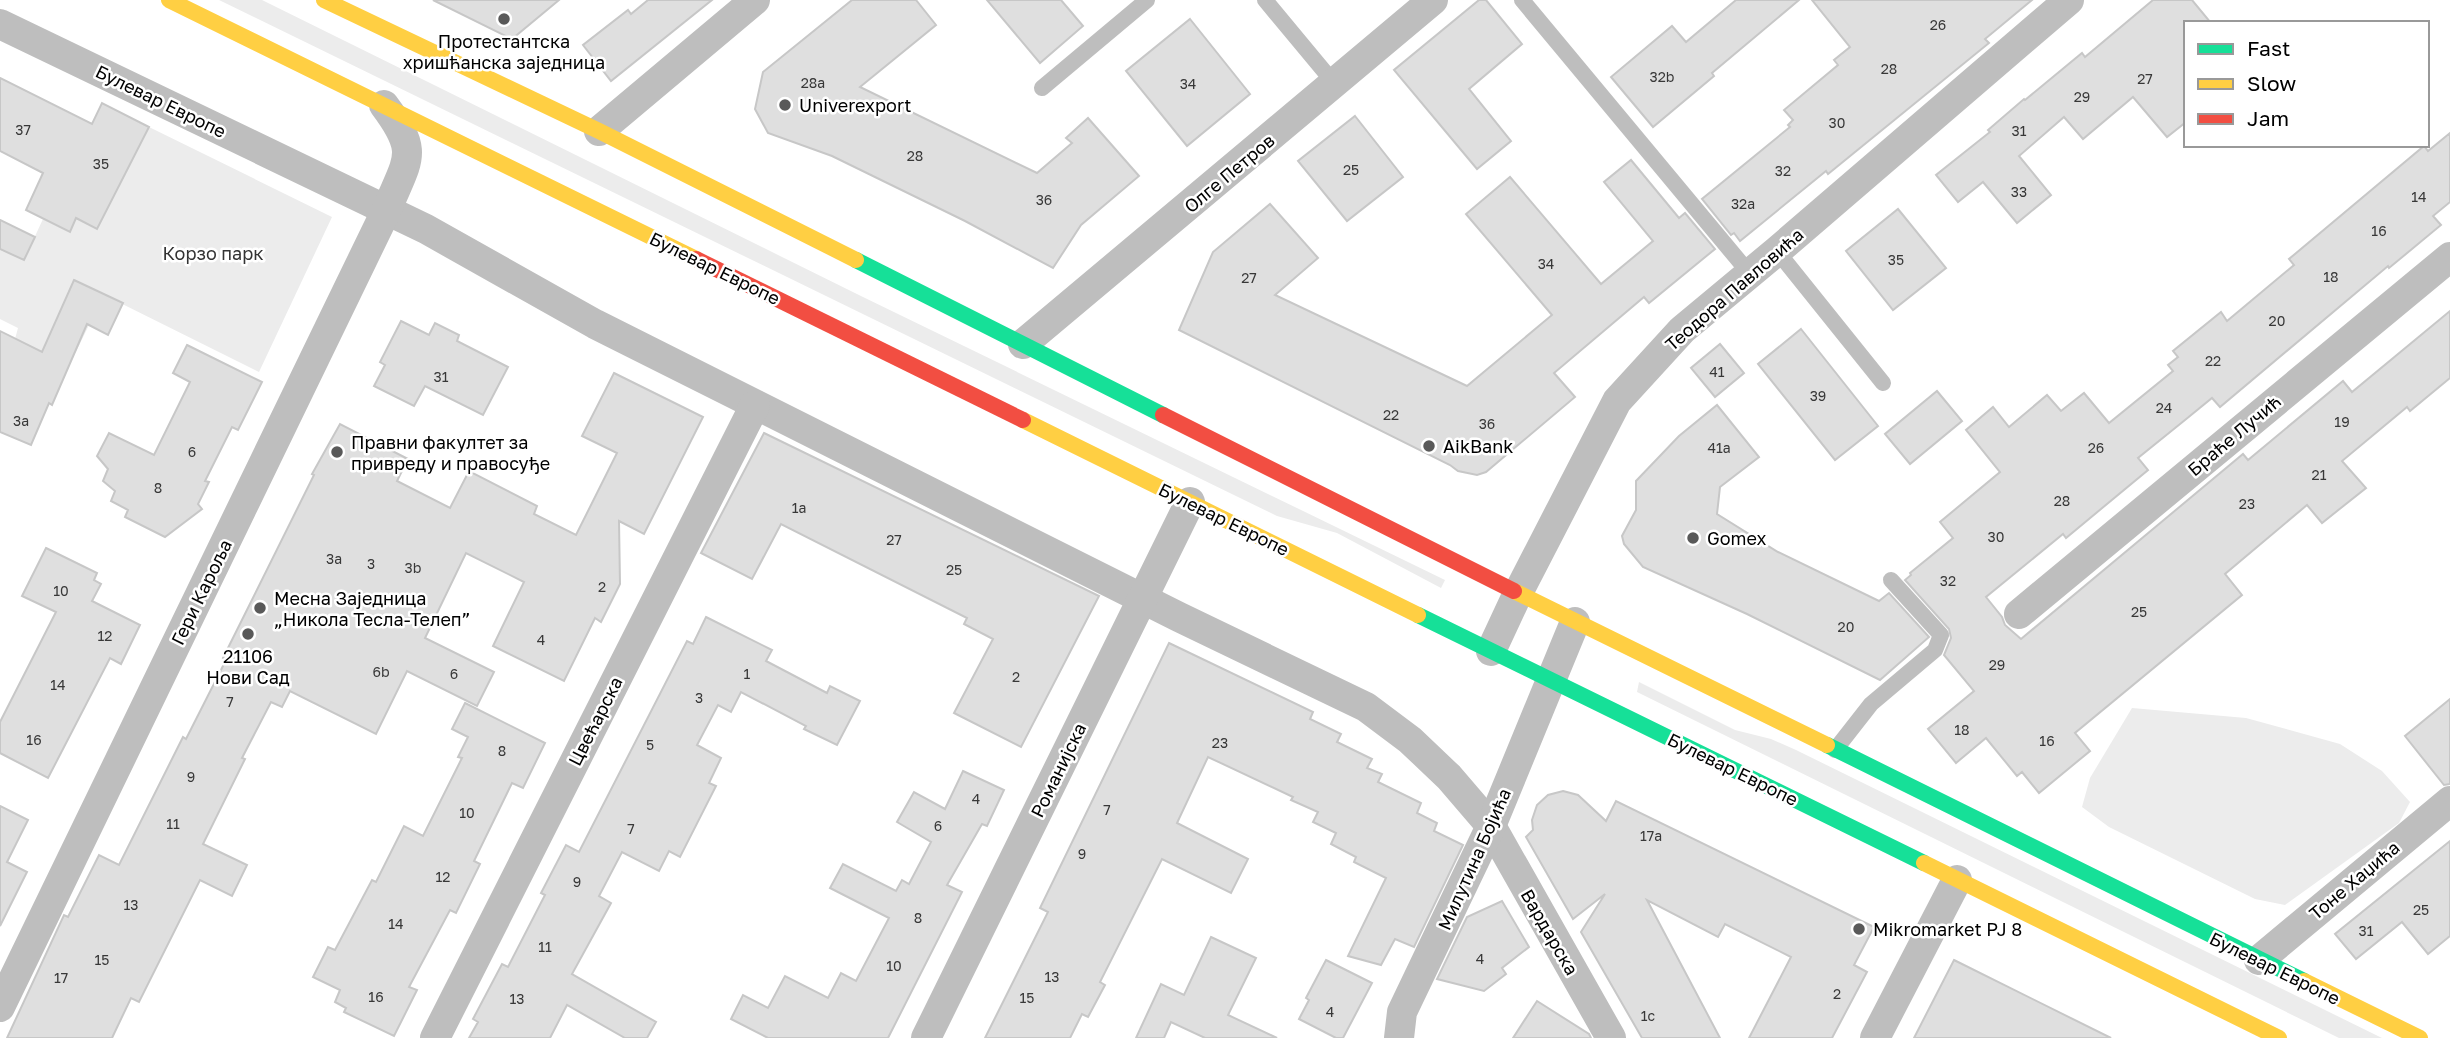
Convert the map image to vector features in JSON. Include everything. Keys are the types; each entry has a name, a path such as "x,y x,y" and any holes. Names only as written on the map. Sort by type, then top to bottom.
{"main road":[{"name":"Булевар Европе","path":"169,0 2279,1038"},
{"name":"Булевар Европе","path":"324,0 599,131 1575,622 2420,1038"}],"street":[{"path":"599,131 755,0"},
{"name":"Олге Петров","path":"1023,344 1433,0"},
{"name":"Теодора Павловића","path":"1491,651 1617,401 1682,330 2069,0"},
{"name":"Булевар Европе","path":"0,24 387,209 595,324 1366,707 1410,740 1449,777 1491,826"},
{"name":"Гери Кароља","path":"0,1007 387,209 408,155 401,128 384,105"},
{"name":"Гери Кароља","path":"400,177 426,153 457,141"},
{"name":"Браће Лучић","path":"2019,614 2450,257"},
{"name":"Цвећарска","path":"435,1038 755,405"},
{"name":"Романијска","path":"926,1038 1190,502"},
{"name":"Милутина Бојића","path":"1399,1038 1402,1012 1491,826 1575,622"},
{"name":"Тоне Хаџића","path":"2259,960 2450,801"},
{"name":"Вардарска","path":"1491,826 1611,1038"},
{"path":"1875,1038 1958,880"}],"lane":[{"path":"1042,88 1147,0"},
{"path":"1265,0 1334,83"},
{"path":"1522,0 1750,274"},
{"path":"1777,251 1883,383"},
{"path":"1835,750 1871,704 1935,650 1941,635 1891,580"}],"green space":[{"path":"219,0 262,0 863,297 1445,580 1441,588 1337,533 1277,516"},
{"name":"Корзо парк","path":"149,127 332,217 259,372 74,280 61,310 89,325 70,364 43,350 24,390 15,339 18,328 0,319 0,249 24,260 43,219 70,232 76,218 97,228"},
{"path":"1639,682 1735,730 1771,739 1796,750 2382,1038 2339,1038 1637,692"},
{"path":"2132,708 2246,718 2340,744 2382,771 2410,802 2399,823 2285,905 2255,899 2109,827 2082,807 2090,778"}],"building":[{"name":"Протестантска хришћанска заједница","path":"433,0 559,0 512,39"},
{"path":"648,0 712,0 611,81 583,45 628,10 631,14"},
{"path":"852,0 916,0 936,25 860,87 1037,173 1072,143 1066,138 1088,118 1139,176 1081,225 1053,268 965,221 832,156 768,133 755,109 763,72"},
{"path":"987,0 1061,0 1083,26 1040,63"},
{"path":"1479,0 1486,0 1522,44 1469,89 1511,141 1477,169 1394,70"},
{"path":"1736,0 1799,0 1653,127 1611,77 1672,26 1686,42"},
{"path":"1812,0 2032,0 1985,39 1989,43 1828,174 1826,171 1740,241 1734,233 1731,235 1702,199 1790,127 1788,125 1793,120 1784,110 1838,65 1834,60 1850,47"},
{"path":"2153,0 2192,0 2209,21 2184,21 2184,124 2167,137 2133,97 2083,139 2064,117 2019,156 2051,195 2017,223 1983,182 1958,202 1936,175 2082,53 2085,57"},
{"path":"1190,19 1250,94 1187,146 1126,71"},
{"path":"0,78 92,124 102,103 149,127 97,229 76,218 70,232 26,210 43,173 0,151"},
{"path":"1355,116 1403,177 1347,221 1298,161"},
{"path":"2450,133 2450,202 2433,216 2441,225 2220,407 2212,398 2138,458 2148,470 2066,538 2063,534 1986,597 2005,625 2021,639 2243,454 2248,460 2343,381 2352,392 2450,311 2450,378 2410,411 2407,407 2342,461 2366,488 2322,523 2307,505 2225,574 2242,595 2075,733 2090,751 2039,793 2022,772 2017,776 1986,738 1956,763 1928,729 1974,691 1944,655 1951,638 1949,629 1905,580 1953,538 1940,522 2000,472 1966,430 1993,407 2009,427 2047,395 2061,411 2084,393 2109,423 2173,371 2168,365 2178,357 2173,351 2221,312 2227,321 2294,265 2289,259 2423,147 2428,151"},
{"path":"1631,160 1679,218 1685,213 1715,249 1649,303 1644,297 1554,373 1575,397 1486,472 1477,475 1458,471 1179,330 1213,252 1270,204 1318,258 1275,295 1467,386 1552,315 1466,214 1510,177 1601,284 1653,241 1604,182"},
{"path":"1898,209 1946,268 1893,310 1846,251"},
{"path":"0,220 35,237 24,260 0,249"},
{"path":"74,280 123,303 108,335 87,324 52,405 49,403 31,445 0,432 0,331 42,352"},
{"path":"401,321 429,335 435,323 459,335 457,341 508,367 483,415 425,386 414,406 374,386 385,365 380,362"},
{"path":"1801,329 1878,426 1835,460 1758,364"},
{"path":"1720,344 1744,373 1715,397 1691,368"},
{"path":"187,345 262,382 238,430 232,427 205,481 209,482 198,504 202,509 165,537 125,517 128,510 111,501 115,491 103,481 108,469 97,456 109,433 154,455 190,382 173,373"},
{"path":"614,373 703,417 644,534 619,521 620,584 601,622 595,618 564,681 493,646 524,582 466,553 425,638 494,672 477,706 407,671 376,734 290,691 282,707 271,702 203,844 247,865 232,896 200,880 139,1002 131,998 112,1038 7,1038 64,915 68,917 99,855 119,865 183,737 186,739 226,660 223,658 314,475 312,474 340,424 408,459 397,481 450,508 469,471 537,506 534,514 576,535 617,453 582,436"},
{"path":"1937,391 1962,421 1910,464 1885,434"},
{"path":"1717,405 1759,457 1720,487 1717,514 1778,552 1879,601 1889,593 1929,637 1880,680 1747,614 1643,567 1624,544 1622,536 1636,510 1636,481 1679,436"},
{"path":"764,433 1099,596 1021,747 954,713 993,639 964,624 967,618 781,524 752,579 701,553"},
{"path":"46,548 97,573 94,580 101,584 92,601 140,625 121,664 110,658 48,778 0,753 0,722 56,612 22,596"},
{"path":"706,617 772,650 766,661 827,693 830,686 860,701 837,745 741,692 731,712 718,705 697,745 721,758 709,783 716,786 680,857 669,851 659,871 622,852 599,896 611,903 572,974 656,1022 647,1038 625,1038 567,1005 550,1038 469,1038 478,1022 473,1019 502,964 508,967 545,895 541,893 566,845 579,852 687,641 693,644"},
{"path":"1169,643 1313,712 1310,719 1341,734 1337,742 1372,759 1367,768 1382,774 1378,782 1421,803 1417,813 1437,823 1434,831 1463,845 1414,947 1395,939 1381,965 1348,956 1386,878 1354,862 1356,857 1331,844 1336,833 1313,822 1318,812 1291,800 1293,797 1208,757 1177,823 1248,859 1231,893 1162,859 1100,982 1105,985 1088,1017 1082,1014 1070,1038 985,1038 1048,912 1040,908"},
{"path":"2450,699 2450,784 2444,785 2405,736"},
{"path":"465,703 545,743 523,788 512,783 474,861 480,864 456,913 450,910 409,987 417,990 394,1036 344,1012 346,1008 335,1002 340,990 313,977 328,947 335,950 372,880 376,882 404,826 423,836 462,758 458,757 468,737 452,729"},
{"path":"963,771 1004,790 987,826 982,824 947,885 962,892 888,1038 768,1038 731,1019 743,995 768,1008 785,976 828,998 841,973 856,981 889,918 830,888 843,864 896,891 902,880 909,884 931,842 897,822 914,792 945,809"},
{"path":"1563,791 1578,795 1606,821 1616,801 1874,927 1854,965 1867,972 1832,1038 1749,1038 1791,957 1725,924 1718,937 1647,900 1720,1038 1642,1038 1581,932 1605,894 1573,919 1526,837 1533,830 1532,820 1537,805 1548,795"},
{"path":"0,806 28,820 7,862 27,872 0,926"},
{"path":"2450,841 2450,936 2428,954 2402,922 2356,959 2335,934"},
{"path":"1502,901 1529,947 1502,968 1506,974 1484,991 1437,979 1467,917"},
{"path":"1211,937 1256,958 1228,1015 1277,1038 1205,1038 1171,1022 1164,1038 1136,1038 1161,984 1184,995"},
{"path":"1326,960 1372,983 1343,1038 1336,1038 1299,1019 1309,1000 1306,998"},
{"path":"1954,960 2111,1038 1914,1038"},
{"path":"1537,1001 1589,1034 1591,1038 1513,1038"}],"traffic: fast":[{"path":"856,260 1163,415"},
{"path":"1418,615 1924,863"},
{"path":"1827,745 2304,981"}],"traffic: slow":[{"path":"169,0 696,259"},
{"path":"324,0 599,131 856,260"},
{"path":"1023,420 1418,615"},
{"path":"1514,591 1827,745"},
{"path":"1924,863 2279,1038"},
{"path":"2304,981 2420,1038"}],"traffic: jam":[{"path":"696,259 1023,420"},
{"path":"1163,415 1514,591"}],"place":[{"name":"Протестантска хришћанска заједница","path":"504,19"},
{"name":"Univerexport","path":"785,105"},
{"name":"AikBank","path":"1429,446"},
{"name":"Правни факултет за привреду и правосуђе","path":"337,452"},
{"name":"Gomex","path":"1693,538"},
{"name":"Месна Заједница „Никола Тесла-Телеп”","path":"260,608"},
{"name":"21106 Нови Сад","path":"248,634"},
{"name":"Mikromarket PJ 8","path":"1859,929"}]}
